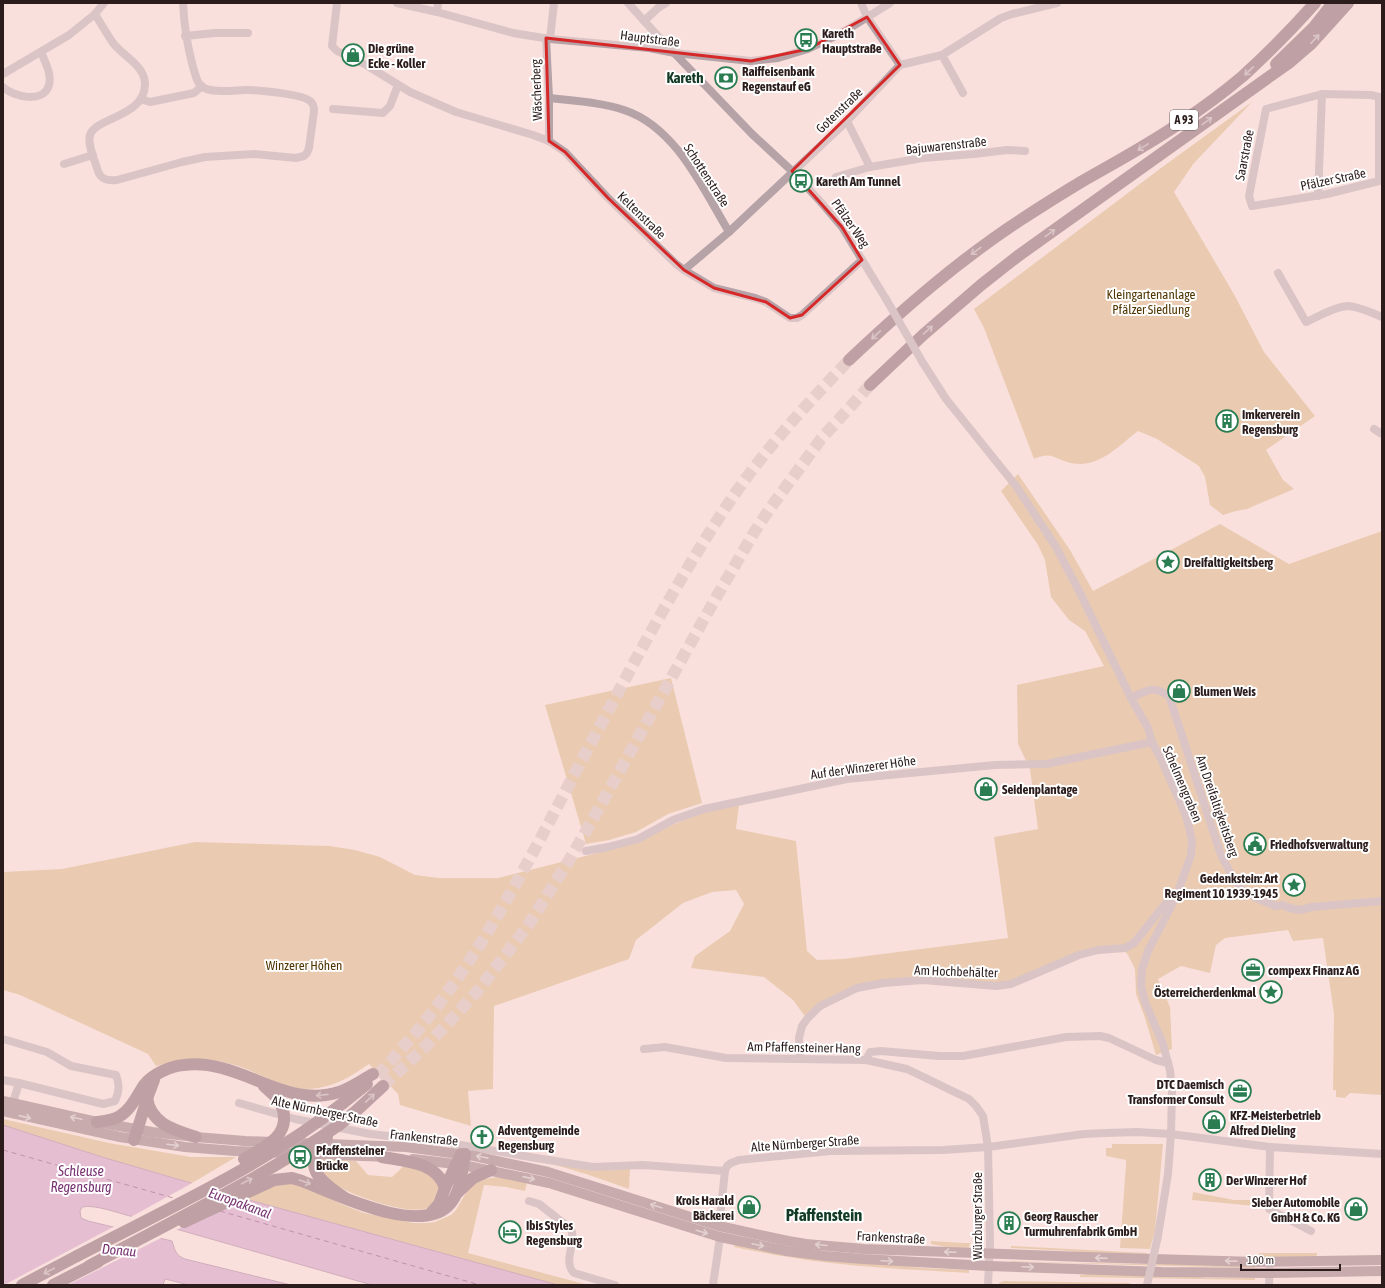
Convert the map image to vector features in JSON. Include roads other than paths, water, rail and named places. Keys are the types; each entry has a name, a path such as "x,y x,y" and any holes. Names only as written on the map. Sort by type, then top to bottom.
{"highway":[{"path":"1277,44 1304,3"},
{"name":"A 93","path":"849,360 892,320 955,266 1022,219 1179,124 1242,77 1277,44 1315,3"},
{"name":"A 93","path":"870,386 923,334 981,285 1050,233 1229,105 1254,84 1314,28 1333,3"},
{"path":"1229,105 1290,62 1311,44 1348,3"},
{"path":"22,1285 223,1180 269,1154 303,1133 343,1103 375,1075 339,1092 327,1095 309,1096 286,1092 254,1078 226,1069 199,1064 183,1065 171,1068 151,1078 145,1084 134,1102 118,1117 97,1122"},
{"path":"135,1133 152,1084 158,1074"},
{"path":"77,1256 262,1148 281,1133 284,1114 282,1107 276,1097 254,1078"},
{"path":"53,1285 288,1158 339,1125 383,1086"},
{"path":"147,1098 150,1108 159,1122 173,1130 196,1137"},
{"path":"134,1102 135,1133"},
{"path":"339,1125 317,1150 314,1162 317,1175 321,1180 328,1187 345,1198"},
{"path":"382,1157 414,1163 430,1169 443,1181 445,1188"},
{"path":"426,1216 439,1204 445,1188 461,1159"},
{"path":"456,1194 461,1159"},
{"path":"89,1266 274,1180 292,1178 379,1210 394,1214 426,1216 448,1206 456,1194 473,1178 491,1170"}],"main road":[{"path":"7,1108 97,1122 135,1133"},
{"path":"7,1108 135,1133"},
{"name":"Frankenstraße","path":"135,1133 246,1141 406,1147 461,1159 548,1172 719,1226 806,1244 864,1249 989,1254 1270,1262 1382,1260"},
{"name":"Frankenstraße","path":"135,1133 185,1147 235,1151 461,1159 491,1170 562,1187 720,1237 787,1251 826,1256 989,1266 1162,1272 1269,1273 1382,1271"}],"street":[{"path":"3,74 69,35 95,14 103,3"},
{"path":"95,14 114,44 142,71 145,83 141,99 128,111 97,126 92,131 90,141 99,174 102,178 111,181 118,180 205,157 254,154 300,158 307,153 314,111 314,106 308,99 261,91 211,90 202,86 195,75 187,47 184,3"},
{"name":"Keltenstraße","path":"337,3 332,46 337,51 366,64 410,92 456,112 549,141 565,152 608,198 676,264 714,288 755,298 766,302 790,318 797,318 862,260"},
{"name":"Hauptstraße","path":"397,3 437,7 498,30 548,38 650,48 675,53 751,61 771,59 808,49 840,34 890,3"},
{"name":"Wäscherberg","path":"549,141 548,38 554,3"},
{"name":"Pfälzer Weg","path":"628,3 752,134 792,171 840,225 946,399 1016,486"},
{"path":"644,21 666,3"},
{"path":"861,3 867,17 900,65 942,55 1001,18 1057,3"},
{"path":"186,36 215,33 248,33"},
{"path":"3,87 15,96 35,97 45,92 49,86 49,76 47,66 41,52"},
{"path":"942,55 963,93"},
{"name":"Gotenstraße","path":"684,270 729,232 846,121 900,65"},
{"path":"334,109 384,113 390,106 398,85"},
{"path":"141,99 150,102 194,93 202,86"},
{"path":"1318,196 1322,94 1371,95 1380,98"},
{"name":"Saarstraße","path":"1252,206 1249,196 1266,109 1322,94"},
{"name":"Schottenstraße","path":"549,98 614,107 632,114 650,124 670,142 688,164 729,232"},
{"name":"Pfälzer Straße","path":"1252,206 1318,196 1379,181 1380,98"},
{"path":"846,121 870,167"},
{"name":"Bajuwarenstraße","path":"836,177 870,167 923,158 1007,150 1025,151"},
{"path":"64,164 93,155"},
{"path":"1278,273 1306,322 1337,308 1346,306 1368,311 1382,317"},
{"path":"1374,429 1382,434"},
{"name":"Schelmengraben","path":"1016,486 1056,547 1131,698 1148,728 1152,742 1185,813 1192,841 1191,855 1176,897 1148,951 1142,969 1141,986 1145,1002 1163,1044 1168,1063 1172,1090 1168,1174 1158,1236 1147,1285"},
{"name":"Am Dreifaltigkeitsberg","path":"1131,698 1145,691 1154,689 1162,691 1169,696 1220,855 1232,876 1243,890 1256,898 1276,906 1283,905 1300,910 1312,907 1382,901"},
{"name":"Auf der Winzerer Höhe","path":"586,851 638,839 672,820 704,809 847,779 995,765 1046,764 1152,742"},
{"name":"Am Hochbehälter","path":"800,1059 799,1038 802,1026 807,1018 820,1006 857,988 883,983 923,980 996,986 1011,984 1079,955 1098,950 1125,948 1134,944 1166,903 1176,897"},
{"name":"Am Pfaffensteiner Hang","path":"644,1049 666,1047 726,1058 866,1060 870,1052 881,1050 939,1056 963,1056 1060,1038 1100,1036 1109,1038 1156,1060 1168,1063"},
{"path":"3,1039 47,1052 71,1066 116,1076 120,1083 115,1101 103,1104 3,1080"},
{"name":"Würzburger Straße","path":"866,1060 907,1069 969,1099 983,1116 988,1147 988,1285"},
{"path":"7,1108 19,1083"},
{"name":"Alte Nürnberger Straße","path":"239,1103 295,1119 370,1134 451,1143 593,1167 643,1165 725,1171 727,1166 738,1160 825,1151 943,1150 988,1147 1100,1133 1137,1132 1171,1134 1270,1147 1382,1154"},
{"path":"1270,1147 1269,1209 1311,1230"},
{"path":"719,1226 725,1171"},
{"path":"529,1201 539,1204 571,1229 574,1235 569,1260 570,1270 574,1273 615,1285"},
{"path":"713,1285 720,1237"},
{"path":"1269,1285 1270,1262"}],"water":[{"name":"Schleuse Regensburg","path":"3,1125 102,1157 242,1198 558,1285 372,1285 108,1210 88,1206 82,1207 80,1211 81,1218 172,1241 177,1254 185,1259 291,1285 189,1285 165,1279 163,1285 3,1285"}],"tunnel":[{"path":"377,1075 412,1037 437,1006 482,942 521,874 652,630 712,528 761,459 849,360"},
{"path":"383,1086 427,1045 476,993 529,924 571,857 714,601 755,531 821,439 870,385"}],"place":[{"name":"Kareth Hauptstraße","path":"806,40"},
{"name":"Die grüne Ecke - Koller","path":"353,55"},
{"name":"Raiffeisenbank Regenstauf eG","path":"726,78"},
{"name":"Kareth Am Tunnel","path":"801,181"},
{"name":"Imkerverein Regensburg","path":"1227,421"},
{"name":"Dreifaltigkeitsberg","path":"1168,562"},
{"name":"Blumen Weis","path":"1179,691"},
{"name":"Seidenplantage","path":"986,789"},
{"name":"Friedhofsverwaltung","path":"1255,844"},
{"name":"Gedenkstein: Art Regiment 10 1939-1945","path":"1294,885"},
{"name":"compexx Finanz AG","path":"1253,970"},
{"name":"Österreicherdenkmal","path":"1271,992"},
{"name":"DTC Daemisch Transformer Consult","path":"1240,1091"},
{"name":"KFZ-Meisterbetrieb Alfred Dieling","path":"1214,1122"},
{"name":"Adventgemeinde Regensburg","path":"482,1137"},
{"name":"Pfaffensteiner Brücke","path":"300,1157"},
{"name":"Der Winzerer Hof","path":"1210,1180"},
{"name":"Krois Harald Bäckerei","path":"749,1207"},
{"name":"Sieber Automobile GmbH & Co. KG","path":"1356,1209"},
{"name":"Georg Rauscher Turmuhrenfabrik GmbH","path":"1009,1223"},
{"name":"Ibis Styles Regensburg","path":"510,1232"}],"district":[{"name":"Kareth","path":"685,78"},
{"name":"Pfaffenstein","path":"824,1215"}],"park label":[{"name":"Kleingartenanlage Pfälzer Siedlung","path":"1151,302"},
{"name":"Winzerer Höhen","path":"304,965"}],"water label":[{"name":"Europakanal","path":"240,1203"},
{"name":"Donau","path":"119,1250"}]}
